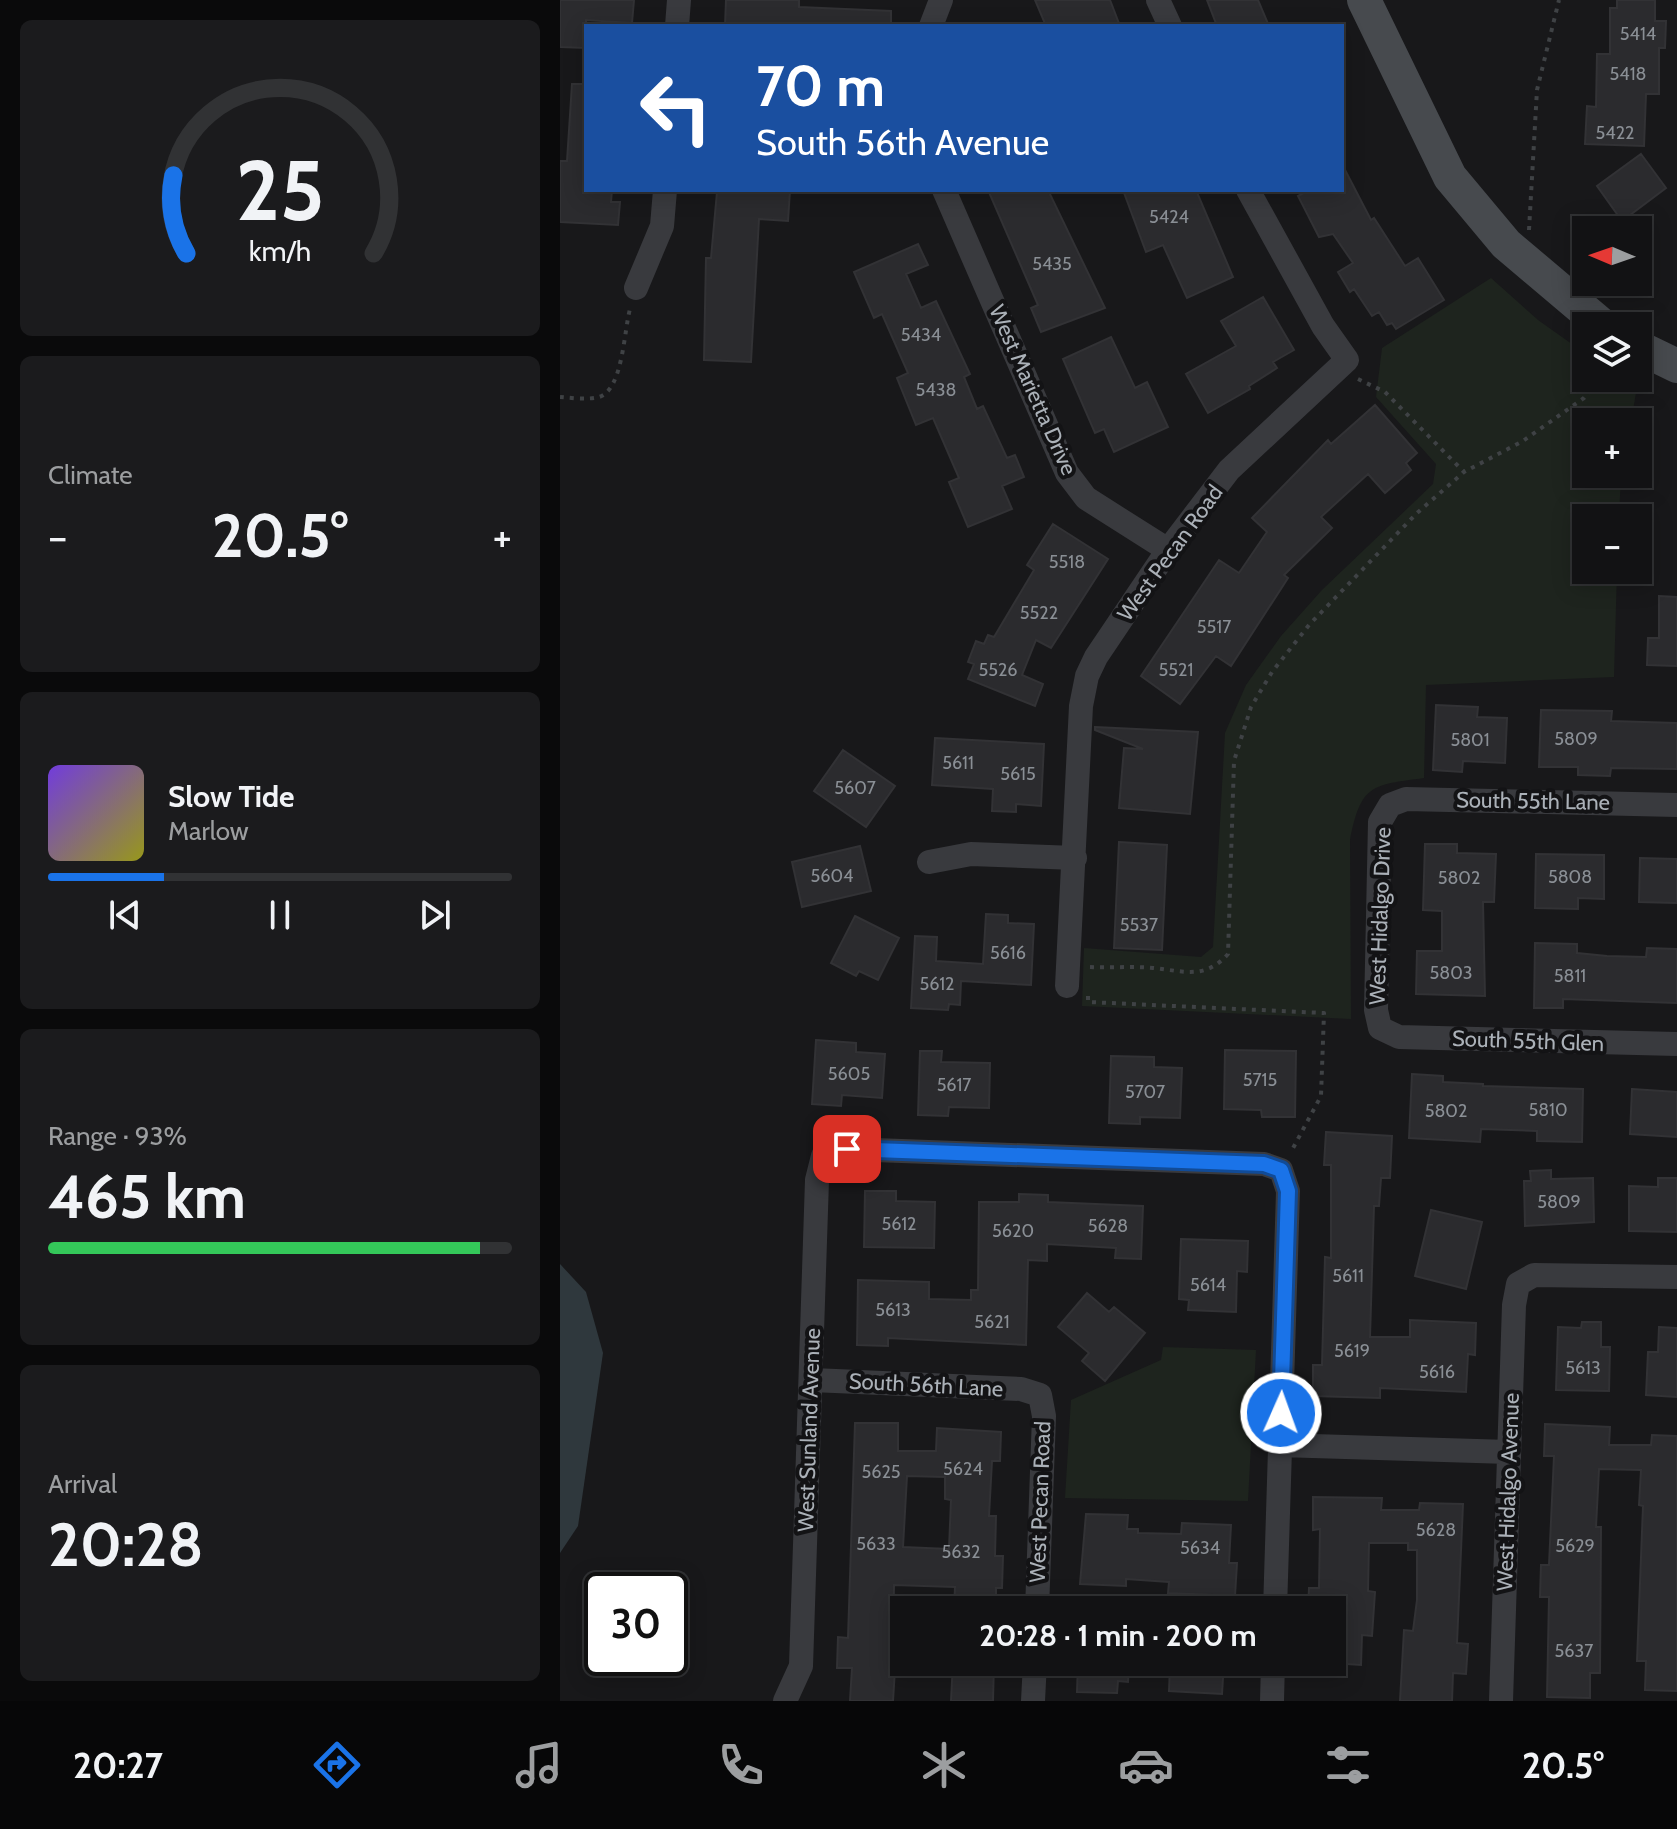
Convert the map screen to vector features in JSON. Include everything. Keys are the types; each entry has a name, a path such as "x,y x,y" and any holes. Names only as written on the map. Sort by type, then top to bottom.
{"street":[{"path":"677,24 679,0"},
{"path":"932,24 941,0"},
{"path":"1158,0 1169,24"},
{"path":"1364,0 1450,177 1482,220 1522,259 1586,312"},
{"path":"636,288 662,226 665,192"},
{"name":"West Marietta Drive","path":"945,192 1067,473 1086,498 1168,550"},
{"path":"1249,192 1323,326 1347,360 1336,370"},
{"path":"1652,354 1677,366"},
{"name":"West Pecan Road","path":"1080,978 1075,858 1081,706 1087,676 1096,657 1168,550 1229,470 1336,370"},
{"name":"South 55th Lane","path":"1390,805 1406,799 1677,805"},
{"name":"West Hidalgo Drive","path":"1380,1028 1376,1010 1380,822 1390,805"},
{"path":"929,862 971,854 1075,858"},
{"name":"South 55th Glen","path":"1380,1028 1399,1037 1677,1044"},
{"name":"West Sunland Avenue","path":"785,1701 801,1666 817,1180 823,1156 847,1149 1264,1164 1281,1170"},
{"path":"1275,1596 1288,1191 1281,1170"},
{"name":"West Hidalgo Avenue","path":"1501,1701 1518,1284 1534,1275 1677,1277"},
{"name":"South 56th Lane","path":"812,1380 1021,1389 1040,1395"},
{"name":"West Pecan Road","path":"1038,1596 1044,1416 1040,1395"},
{"path":"1280,1445 1509,1452"},
{"path":"1033,1701 1034,1676"},
{"path":"1272,1701 1273,1676"}],"path":[{"path":"1522,259 1532,217 1537,90 1559,0"},
{"path":"560,397 602,397 611,390 619,371 622,337 636,288"},
{"path":"1336,370 1385,392 1464,472"},
{"path":"1281,1170 1321,1096 1324,1013 1088,1002 1080,978 1153,968 1199,974 1217,967 1228,954 1234,761 1251,707 1272,672 1309,625 1417,513 1464,472 1523,441 1589,392"}],"shaded area":[{"path":"1491,278 1538,320 1572,344 1572,392 1636,392 1633,408 1572,408 1572,488 1620,488 1620,504 1572,504 1572,584 1617,584 1614,677 1426,685 1424,778 1392,783 1372,791 1359,808 1354,822 1350,840 1351,1019 1082,1006 1084,948 1201,957 1213,947 1225,733 1246,685 1281,636 1322,590 1433,484 1436,464 1376,397 1382,348"},
{"path":"560,1264 586,1292 603,1353 578,1526 560,1553"},
{"path":"1163,1347 1256,1350 1248,1501 1065,1498 1071,1400 1161,1360"}],"building":[{"path":"560,0 634,0 632,23 586,20 584,48 560,47"},
{"path":"726,0 799,0 799,7 891,11 891,24 725,24"},
{"path":"1035,0 1110,0 1119,24 1045,24"},
{"path":"1207,0 1258,0 1268,24 1216,24"},
{"path":"1617,0 1655,0 1655,21 1666,21 1665,48 1659,48 1659,94 1646,94 1644,146 1585,144 1587,106 1596,107 1597,54 1610,54 1610,8 1617,8"},
{"path":"572,84 584,84 584,192 612,192 611,202 620,202 618,225 560,222 560,161 567,161"},
{"path":"1641,154 1666,188 1629,216 1618,216 1597,186"},
{"path":"1344,168 1371,220 1374,218 1405,266 1418,258 1444,300 1396,329 1392,323 1387,325 1379,312 1372,316 1354,289 1350,292 1338,272 1353,263 1333,234 1319,237 1298,196 1305,192 1344,192"},
{"path":"717,192 790,192 788,221 759,219 751,362 704,360 706,258 711,258"},
{"path":"989,192 1049,192 1105,308 1041,332 1031,308 1038,305"},
{"path":"1124,192 1197,192 1233,277 1187,298 1163,245 1146,252"},
{"path":"918,244 928,265 906,274 921,308 936,301 970,374 964,377 977,409 983,406 1007,458 1015,455 1024,477 1002,486 1012,509 968,527 949,482 959,478 933,418 916,425 897,378 908,373 882,314 874,318 854,272"},
{"path":"1263,297 1294,350 1273,362 1277,368 1249,386 1250,389 1208,413 1186,374 1236,346 1221,321"},
{"path":"1111,337 1135,388 1147,382 1168,427 1114,452 1104,429 1095,433 1063,359"},
{"path":"1375,405 1417,453 1406,463 1411,470 1385,493 1368,474 1321,517 1332,528 1284,575 1288,578 1231,666 1216,656 1180,704 1141,676 1219,560 1239,573 1267,532 1252,518 1328,440 1331,444"},
{"path":"1053,524 1108,559 1051,648 1036,640 1022,675 1043,684 1035,706 968,679 974,664 968,662 976,641 984,644 988,635 994,637 1034,570 1027,565"},
{"path":"1659,596 1677,597 1677,666 1647,665 1648,638 1659,638"},
{"path":"1436,705 1478,707 1477,717 1507,718 1505,763 1463,761 1462,772 1433,770"},
{"path":"1541,710 1612,711 1611,721 1677,723 1677,769 1611,768 1610,776 1578,775 1578,767 1539,767"},
{"path":"1095,727 1198,732 1190,814 1119,808 1124,748 1143,749 1095,730"},
{"path":"935,738 1044,744 1041,806 1016,804 1016,812 992,811 993,789 932,785"},
{"path":"843,750 895,786 866,827 814,791"},
{"path":"1119,842 1167,845 1162,950 1114,948"},
{"path":"1425,844 1457,844 1457,853 1496,854 1494,902 1483,902 1485,996 1416,994 1417,951 1442,951 1442,911 1423,910"},
{"path":"860,846 871,891 802,907 792,862"},
{"path":"1536,854 1604,855 1604,899 1578,898 1578,909 1535,908"},
{"path":"1640,858 1677,859 1677,903 1639,902"},
{"path":"986,914 1008,915 1008,923 1034,924 1031,985 961,981 960,1005 949,1004 948,1010 911,1008 915,936 937,937 936,961 983,964"},
{"path":"855,916 899,938 878,980 859,971 856,976 831,963"},
{"path":"1535,943 1577,944 1577,953 1607,956 1646,957 1647,948 1677,949 1677,1003 1563,999 1563,1008 1534,1008"},
{"path":"816,1040 856,1043 856,1052 885,1054 882,1098 842,1095 841,1106 812,1104"},
{"path":"1225,1050 1296,1051 1295,1117 1262,1117 1261,1110 1224,1109"},
{"path":"920,1051 942,1051 941,1062 990,1063 989,1108 949,1107 948,1116 918,1115"},
{"path":"1111,1056 1154,1057 1154,1067 1182,1068 1180,1118 1140,1117 1140,1124 1109,1123"},
{"path":"1412,1074 1443,1076 1443,1082 1483,1086 1583,1089 1582,1142 1537,1141 1537,1131 1481,1129 1480,1142 1409,1138"},
{"path":"1632,1089 1677,1092 1677,1137 1630,1134"},
{"path":"1326,1132 1392,1136 1390,1178 1381,1178 1379,1206 1374,1206 1370,1337 1410,1337 1410,1320 1476,1323 1475,1355 1468,1354 1466,1392 1380,1388 1380,1398 1313,1396 1313,1365 1322,1365 1325,1257 1331,1258 1331,1165 1324,1165"},
{"path":"1551,1170 1551,1179 1593,1178 1594,1222 1525,1226 1524,1181 1531,1181 1530,1171"},
{"path":"1658,1178 1677,1178 1677,1232 1629,1231 1629,1186 1658,1187"},
{"path":"865,1191 896,1191 896,1201 935,1202 934,1248 864,1247"},
{"path":"1019,1194 1048,1195 1048,1202 1143,1206 1141,1259 1115,1258 1116,1248 1047,1244 1047,1261 1028,1260 1026,1345 888,1338 888,1346 857,1345 858,1280 929,1282 929,1299 971,1300 971,1290 978,1290 979,1202 1019,1202"},
{"path":"1431,1210 1482,1222 1466,1289 1415,1276"},
{"path":"1181,1239 1248,1241 1247,1272 1237,1271 1236,1312 1188,1310 1189,1300 1179,1299"},
{"path":"1087,1293 1109,1312 1114,1307 1145,1333 1105,1381 1082,1361 1089,1353 1058,1327"},
{"path":"1582,1322 1601,1322 1601,1347 1610,1347 1609,1391 1556,1390 1558,1327 1581,1328"},
{"path":"1659,1327 1677,1328 1677,1397 1646,1395 1648,1352 1658,1352"},
{"path":"855,1423 898,1423 898,1451 936,1451 937,1428 1001,1432 1000,1461 992,1461 989,1516 996,1516 995,1556 1003,1556 1002,1588 996,1588 996,1596 955,1596 955,1587 894,1585 894,1596 890,1596 893,1701 850,1701 852,1668 837,1668 838,1637 848,1638","holes":["907,1476 945,1477 945,1499 951,1500 949,1549 903,1547"]},
{"path":"1545,1424 1610,1427 1609,1445 1651,1445 1652,1435 1677,1436 1677,1691 1645,1690 1646,1661 1637,1661 1643,1506 1639,1505 1641,1470 1599,1469 1596,1527 1601,1527 1600,1673 1590,1673 1590,1698 1547,1697 1549,1597 1540,1597 1541,1565 1549,1565 1554,1456 1544,1456"},
{"path":"1313,1497 1382,1498 1381,1510 1419,1510 1420,1503 1463,1504 1457,1643 1468,1644 1466,1674 1453,1673 1452,1701 1400,1701 1404,1630 1413,1631 1417,1600 1417,1550 1408,1550 1408,1543 1369,1543 1368,1591 1375,1592 1372,1636 1362,1635 1361,1665 1346,1664 1346,1596 1309,1596 1309,1588 1319,1588 1320,1529 1313,1530"},
{"path":"1086,1514 1128,1515 1127,1529 1138,1529 1138,1533 1181,1534 1182,1523 1231,1525 1229,1563 1237,1563 1235,1596 1168,1593 1169,1582 1126,1579 1126,1586 1080,1584"},
{"path":"952,1676 994,1676 993,1701 951,1701"},
{"path":"1078,1676 1128,1676 1128,1682 1118,1681 1117,1693 1077,1692"},
{"path":"1170,1676 1223,1676 1222,1694 1169,1691"}],"route":[{"path":"847,1149 1264,1164 1281,1170 1288,1191 1281,1413"}]}
